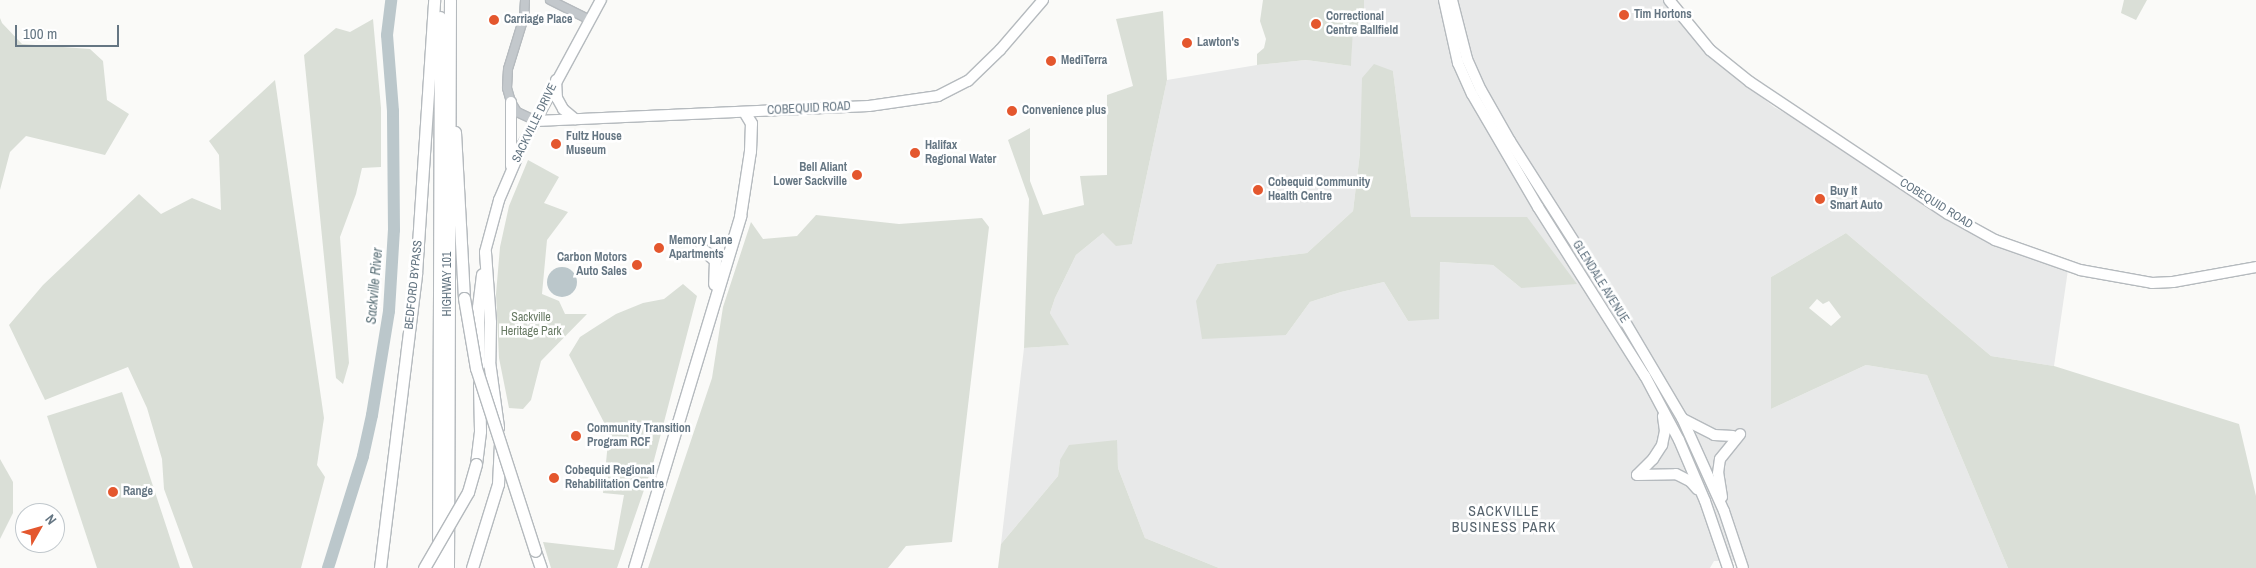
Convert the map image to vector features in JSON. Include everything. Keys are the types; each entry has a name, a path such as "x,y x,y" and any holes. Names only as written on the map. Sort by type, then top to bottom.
{"highway":[{"name":"BEDFORD BYPASS","path":"380,568 416,274 434,0"},
{"name":"HIGHWAY 101","path":"438,568 440,0"},
{"name":"HIGHWAY 101","path":"448,568 450,0"},
{"path":"450,101 455,126 464,298 476,368 541,568"},
{"path":"634,568 740,216 750,151 751,123 744,113"},
{"path":"701,248 716,260 712,308"},
{"path":"424,568 468,492 476,464 480,431 478,307 485,252"},
{"path":"472,568 498,484 500,444 489,361 490,322 485,252"}],"main road":[{"name":"SACKVILLE DRIVE","path":"485,252 499,200 511,170 556,79 601,0"},
{"name":"COBEQUID ROAD","path":"536,121 744,113 892,104 938,96 968,81 1000,50 1043,0"},
{"name":"GLENDALE AVENUE","path":"1444,0 1458,62 1472,94 1538,207 1645,376 1679,440 1706,500 1728,568"},
{"name":"GLENDALE AVENUE","path":"1452,0 1465,51 1481,90 1510,141 1619,311 1682,418 1724,511 1743,568"},
{"name":"COBEQUID ROAD","path":"1669,0 1710,50 1750,82 1948,214 1996,240 2080,270 2152,283 2173,282 2256,267"},
{"path":"556,79 557,98 563,109 575,119"},
{"path":"511,102 511,170"},
{"path":"1658,401 1665,431 1662,445 1653,460 1636,474 1676,474 1690,481 1706,500"},
{"path":"1682,418 1707,432 1736,435 1720,459 1718,472 1724,511"}],"street":[{"path":"524,0 523,23 508,70 507,88 511,102 517,112 536,121"},
{"path":"550,0 590,20"}],"shaded area":[{"path":"1364,0 1666,0 1714,59 1774,107 1847,147 1954,216 2069,263 2054,366 1991,356 1846,233 1771,277 1771,409 1866,365 1927,375 2008,568 1742,568 1739,561 1714,561 1710,568 1219,568 1145,538 1118,468 1116,440 1060,460 1058,476 1001,544 1024,348 1068,345 1050,313 1055,298 1076,255 1103,233 1132,244 1167,80 1257,65 1306,60 1351,66 1352,28 1364,27","holes":["1393,71 1411,217 1527,217 1521,288 1493,265 1439,262 1408,321 1384,282 1341,292 1310,302 1286,335 1217,264 1307,253 1353,211 1360,153"]},
{"path":"562,267 573,271 577,282 573,293 562,297 551,293 547,282 551,271"}],"green space":[{"path":"1263,0 1364,0 1364,27 1353,28 1351,66 1306,60 1257,65 1257,54 1264,48 1266,39 1260,21"},
{"path":"2124,0 2147,0 2136,20 2121,13"},
{"path":"1163,11 1167,80 1132,244 1116,246 1103,233 1076,255 1055,298 1050,313 1069,345 1024,348 1029,199 1008,140 1030,128 1030,181 1043,215 1084,205 1080,176 1107,175 1107,95 1133,86 1116,19"},
{"path":"0,18 2,23 22,44 90,49 103,61 107,100 129,114 105,155 26,136 10,152 0,190"},
{"path":"373,19 381,108 381,167 362,168 356,194 340,237 349,363 343,384 336,378 304,55 336,28 350,32"},
{"path":"1374,64 1393,71 1411,217 1527,217 1577,284 1521,288 1493,265 1440,262 1439,319 1408,321 1384,282 1341,292 1310,302 1286,335 1202,339 1196,301 1217,264 1307,253 1353,211 1360,153 1362,78"},
{"path":"275,80 324,418 317,465 325,477 301,568 193,568 164,489 162,459 147,408 128,367 45,400 9,325 43,285 139,194 161,214 192,198 221,210 219,155 209,141"},
{"name":"Sackville Heritage Park","path":"528,160 559,177 544,203 568,212 547,240 542,294 559,301 565,314 587,314 541,361 531,400 523,409 509,408 499,358 496,294 500,247 509,206"},
{"path":"816,215 899,224 982,218 989,227 952,542 906,546 888,568 648,568 712,378 723,307 751,222 763,239 797,236"},
{"path":"1846,233 1991,356 2054,366 2239,424 2256,496 2256,568 2008,568 1927,375 1866,365 1771,409 1771,277","holes":["1817,299 1823,304 1829,301 1841,317 1831,326 1809,308"]},
{"path":"683,284 697,296 653,464 617,568 551,568 543,542 614,550 624,495 603,493 609,432 569,355 580,337 616,314 643,303 664,299"},
{"name":"Range","path":"122,392 180,568 97,568 47,416"},
{"path":"1117,440 1118,468 1145,538 1219,568 998,568 1001,544 1058,476 1060,460 1069,445"},
{"path":"0,459 13,482 13,513 0,539"}],"waterway":[{"name":"Sackville River","path":"328,568 363,456 372,415 389,311 394,230 393,111 387,35 391,0"}],"place":[{"name":"Tim Hortons","path":"1624,15"},
{"name":"Carriage Place","path":"494,20"},
{"name":"Correctional Centre Ballfield","path":"1316,24"},
{"name":"Lawton's","path":"1187,43"},
{"name":"MediTerra","path":"1051,61"},
{"name":"Convenience plus","path":"1012,111"},
{"name":"Fultz House Museum","path":"556,144"},
{"name":"Halifax Regional Water","path":"915,153"},
{"name":"Bell Aliant Lower Sackville","path":"857,175"},
{"name":"Cobequid Community Health Centre","path":"1258,190"},
{"name":"Buy It Smart Auto","path":"1820,199"},
{"name":"Memory Lane Apartments","path":"659,248"},
{"name":"Carbon Motors Auto Sales","path":"637,265"},
{"name":"Community Transition Program RCF","path":"576,436"},
{"name":"Cobequid Regional Rehabilitation Centre","path":"554,478"},
{"name":"Range","path":"113,492"}],"district":[{"name":"SACKVILLE BUSINESS PARK","path":"1504,520"}]}
